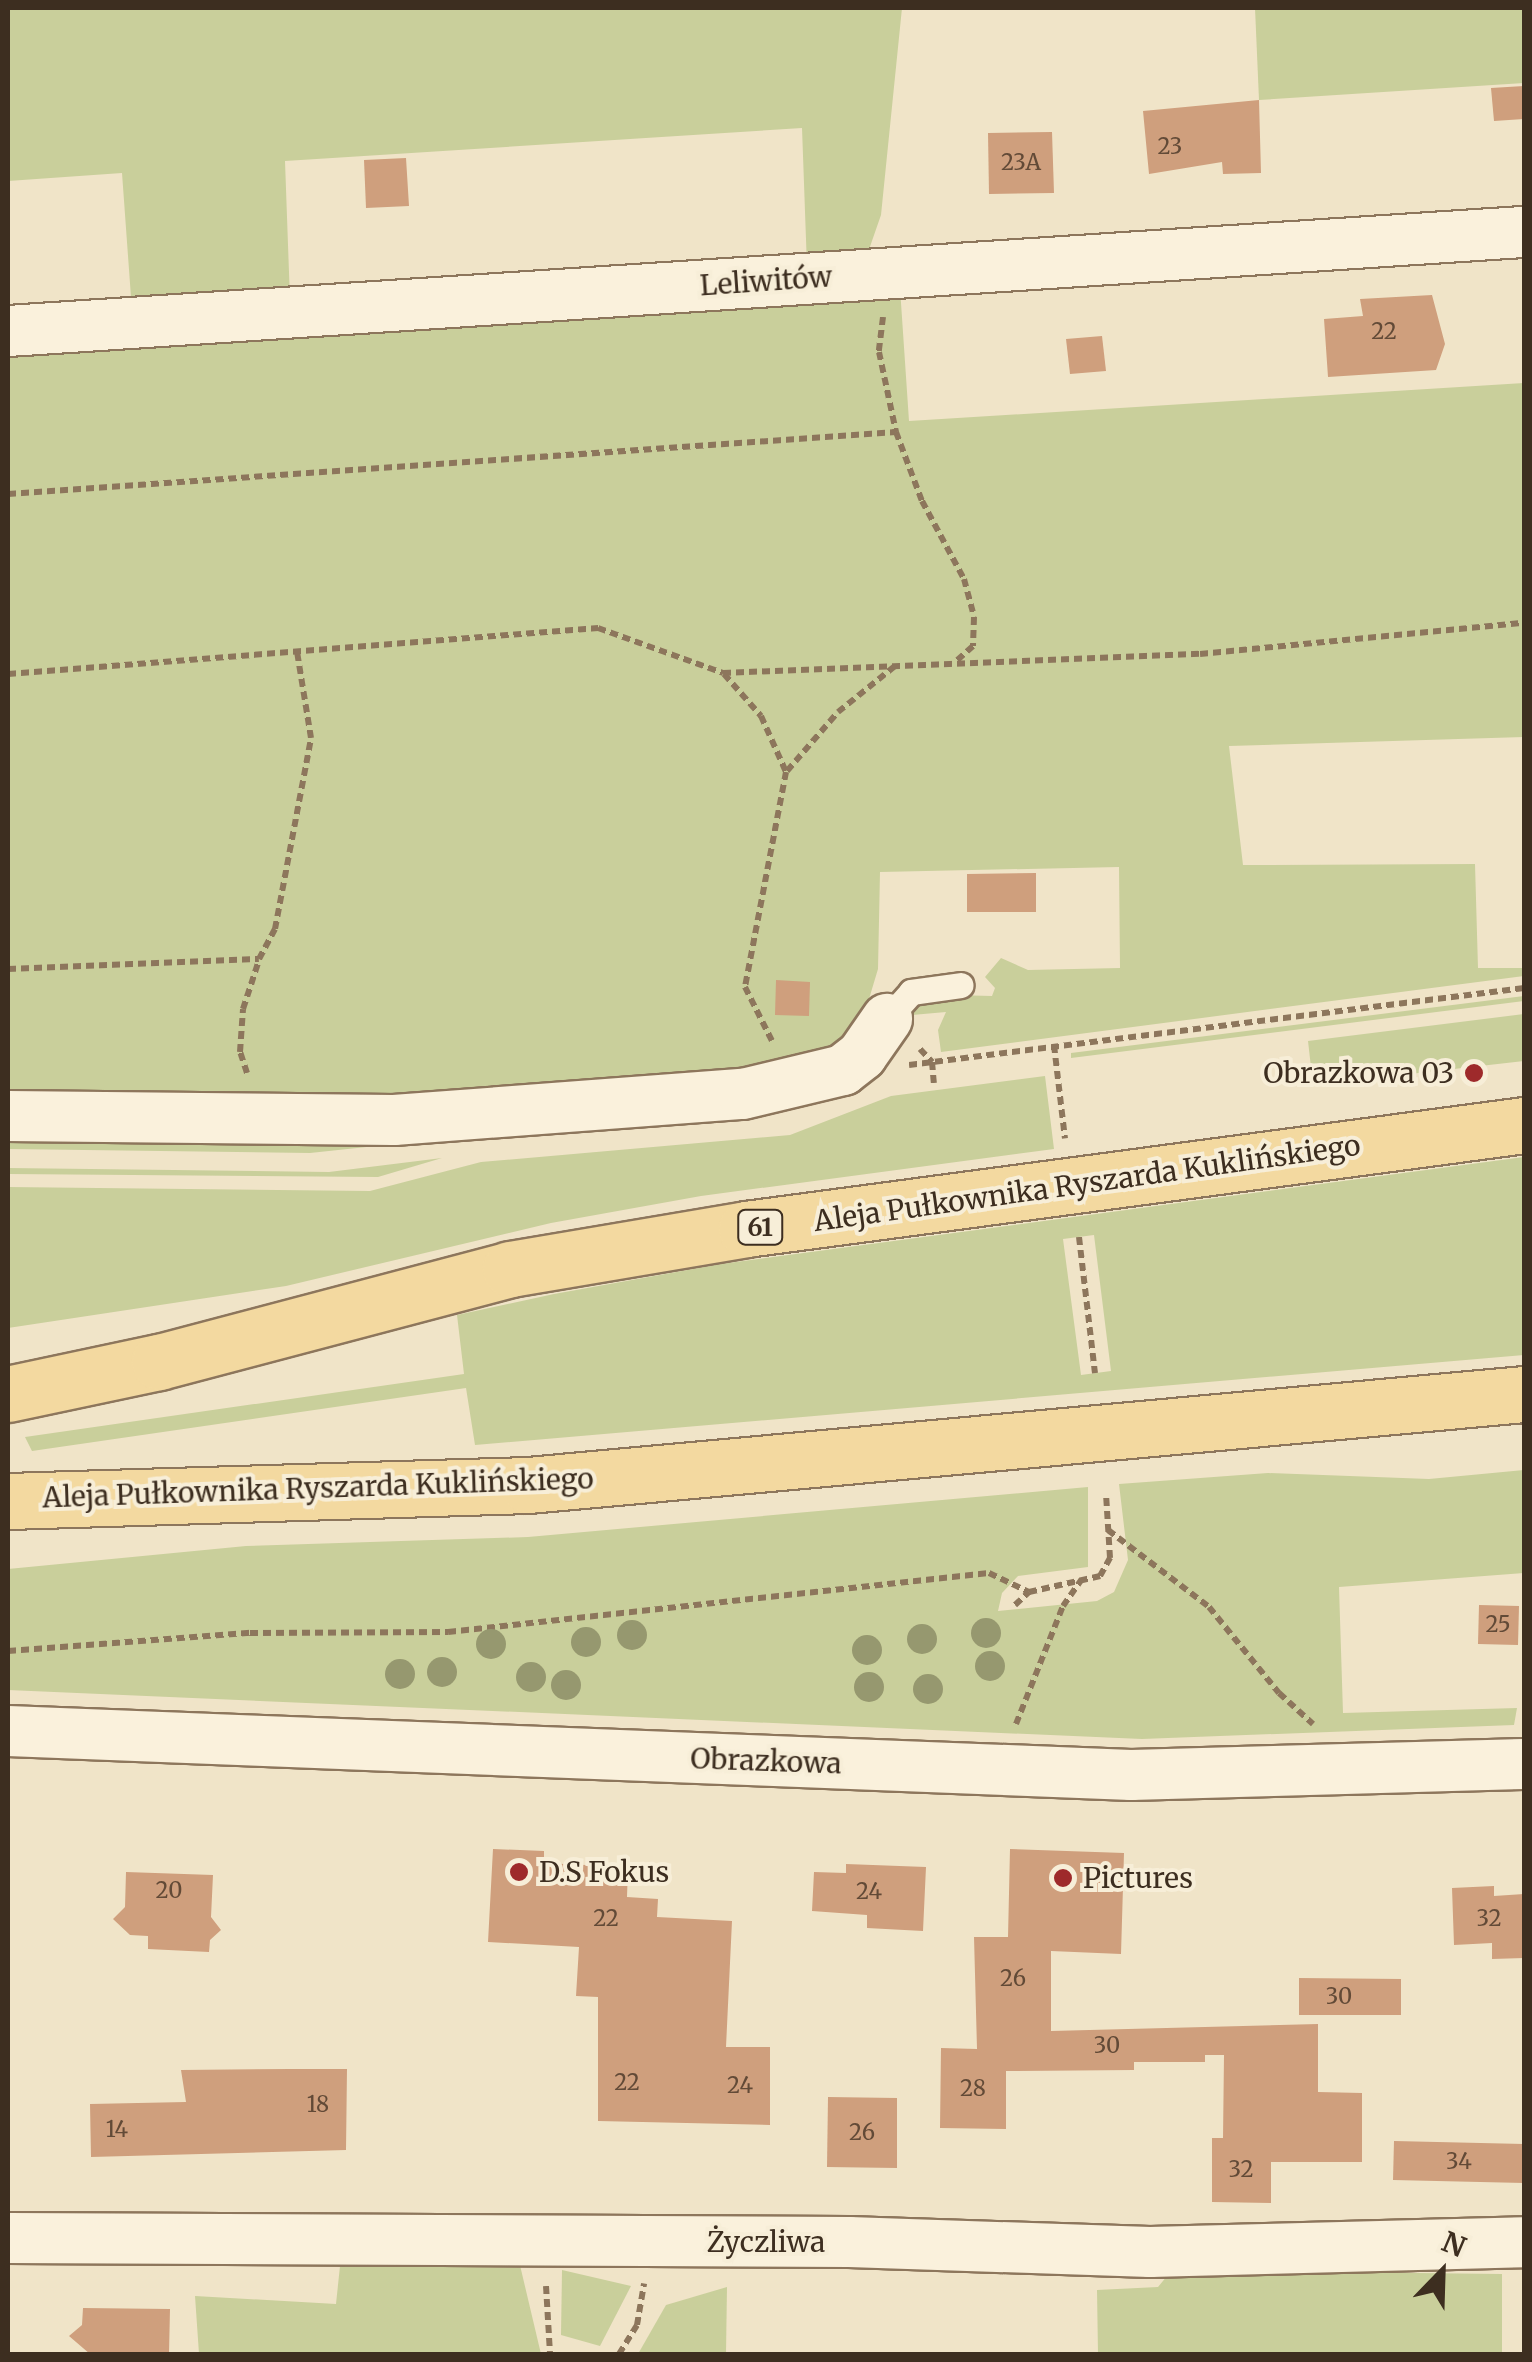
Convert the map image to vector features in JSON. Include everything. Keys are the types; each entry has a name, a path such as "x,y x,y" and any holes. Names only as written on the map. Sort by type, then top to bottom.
{"main road":[{"name":"Aleja Pułkownika Ryszarda Kuklińskiego","path":"8,1394 159,1362 510,1268 746,1229 1524,1125"},
{"name":"Aleja Pułkownika Ryszarda Kuklińskiego","path":"8,1501 528,1485 1524,1394"}],"street":[{"name":"Leliwitów","path":"8,331 1524,232"},
{"path":"8,1116 394,1120 800,1084 862,1055 886,1019"},
{"name":"Obrazkowa","path":"8,1732 1131,1775 1524,1764"},
{"name":"Życzliwa","path":"8,2238 1150,2252 1524,2242"}],"lane":[{"path":"886,1019 912,992 961,985"}],"path":[{"path":"889,273 878,352 896,432 922,501 964,579 973,646 954,663"},
{"path":"8,494 896,432"},
{"path":"8,674 598,628 724,673 1200,654 1524,622"},
{"path":"256,1119 240,1052 246,990 274,929 310,738 297,652"},
{"path":"800,1084 745,987 786,772 838,712 896,665"},
{"path":"724,673 762,716 786,772"},
{"path":"8,970 259,958"},
{"path":"1054,1045 1066,1138"},
{"path":"1079,1237 1095,1373"},
{"path":"1015,1605 1028,1592 1100,1576 1110,1558 1106,1494"},
{"path":"1108,1530 1209,1607 1278,1692 1319,1728"},
{"path":"8,1651 250,1633 448,1632 988,1572 1028,1592"},
{"path":"1009,1739 1063,1606 1081,1580"},
{"path":"619,2354 637,2325 646,2266 639,2244"},
{"path":"550,2354 547,2274 566,2245"}],"green space":[{"path":"8,8 902,8 881,215 865,261 807,267 802,128 285,161 290,300 132,311 122,173 8,181"},
{"path":"1255,8 1524,8 1524,83 1259,100"},
{"path":"900,288 909,421 1524,383 1524,737 1229,746 1243,865 1475,864 1478,968 1524,968 1524,976 941,1052 938,1030 946,1012 912,1015 914,1007 953,995 992,996 995,988 985,977 1001,958 1028,970 1120,968 1119,867 880,872 878,969 863,1019 831,1047 790,1066 432,1096 8,1100 8,350"},
{"path":"1524,996 1524,1001 1071,1058 1071,1053"},
{"path":"1524,1014 1524,1061 1313,1085 1308,1041"},
{"path":"1045,1076 1054,1149 701,1196 551,1223 286,1286 8,1328 8,1187 370,1191 481,1162 790,1135 891,1096"},
{"path":"8,1137 451,1138 310,1153 8,1149"},
{"path":"1524,1157 1524,1355 475,1445 466,1388 32,1451 25,1437 464,1374 457,1315 721,1264","holes":["1094,1235 1111,1371 1081,1375 1063,1239"]},
{"path":"442,1158 378,1177 8,1174 8,1168 329,1172"},
{"path":"1524,1470 1524,1573 1339,1587 1343,1713 1517,1708 1514,1725 1142,1739 8,1690 8,1569 246,1546 528,1537 1088,1487 1088,1567 1018,1576 1002,1593 998,1611 1097,1601 1114,1592 1128,1560 1119,1484 1268,1473 1429,1479"},
{"path":"519,2261 541,2354 199,2354 195,2296 336,2304 340,2266"},
{"path":"562,2270 631,2286 600,2346 561,2335"},
{"path":"1172,2270 1502,2274 1502,2354 1098,2354 1097,2290 1158,2287"},
{"path":"727,2287 726,2354 638,2354 666,2305"}],"building":[{"path":"1524,86 1524,119 1494,121 1491,88"},
{"path":"1259,100 1261,173 1223,174 1222,162 1149,174 1143,111"},
{"path":"1052,132 1054,193 989,194 988,133"},
{"path":"406,158 409,206 366,208 364,160"},
{"path":"1432,295 1445,344 1436,370 1328,377 1324,319 1363,316 1360,299"},
{"path":"1102,336 1106,371 1070,374 1066,339"},
{"path":"1036,873 1036,912 967,912 967,874"},
{"path":"776,980 810,982 809,1016 775,1015"},
{"path":"1479,1605 1519,1606 1518,1645 1478,1644"},
{"path":"493,1849 544,1851 544,1863 628,1867 627,1897 658,1899 657,1917 732,1921 726,2047 770,2047 770,2125 598,2121 598,1997 576,1996 579,1947 488,1942"},
{"path":"1010,1849 1124,1853 1121,1954 1051,1951 1051,2031 1318,2024 1318,2092 1362,2093 1362,2162 1271,2162 1271,2203 1212,2202 1212,2138 1223,2138 1224,2055 1205,2055 1205,2062 1134,2062 1134,2070 1006,2071 1006,2129 940,2128 941,2048 977,2049 974,1937 1008,1937"},
{"path":"846,1864 926,1867 923,1931 867,1928 867,1915 812,1911 814,1872 846,1873"},
{"path":"126,1872 213,1875 211,1917 221,1930 210,1940 209,1952 148,1949 148,1936 130,1935 113,1919 125,1907"},
{"path":"1494,1886 1494,1896 1524,1894 1524,1958 1492,1959 1492,1943 1454,1945 1452,1888"},
{"path":"1299,1978 1401,1979 1401,2015 1299,2015"},
{"path":"347,2069 346,2150 91,2157 90,2104 186,2102 181,2070"},
{"path":"828,2097 897,2098 897,2168 827,2167"},
{"path":"1394,2141 1524,2144 1524,2183 1393,2180"},
{"path":"83,2308 170,2309 169,2354 90,2354 69,2336 82,2325"}],"place":[{"name":"Obrazkowa 03","path":"1474,1073"},
{"name":"D.S Fokus","path":"519,1872"},
{"name":"Pictures","path":"1063,1878"}]}
